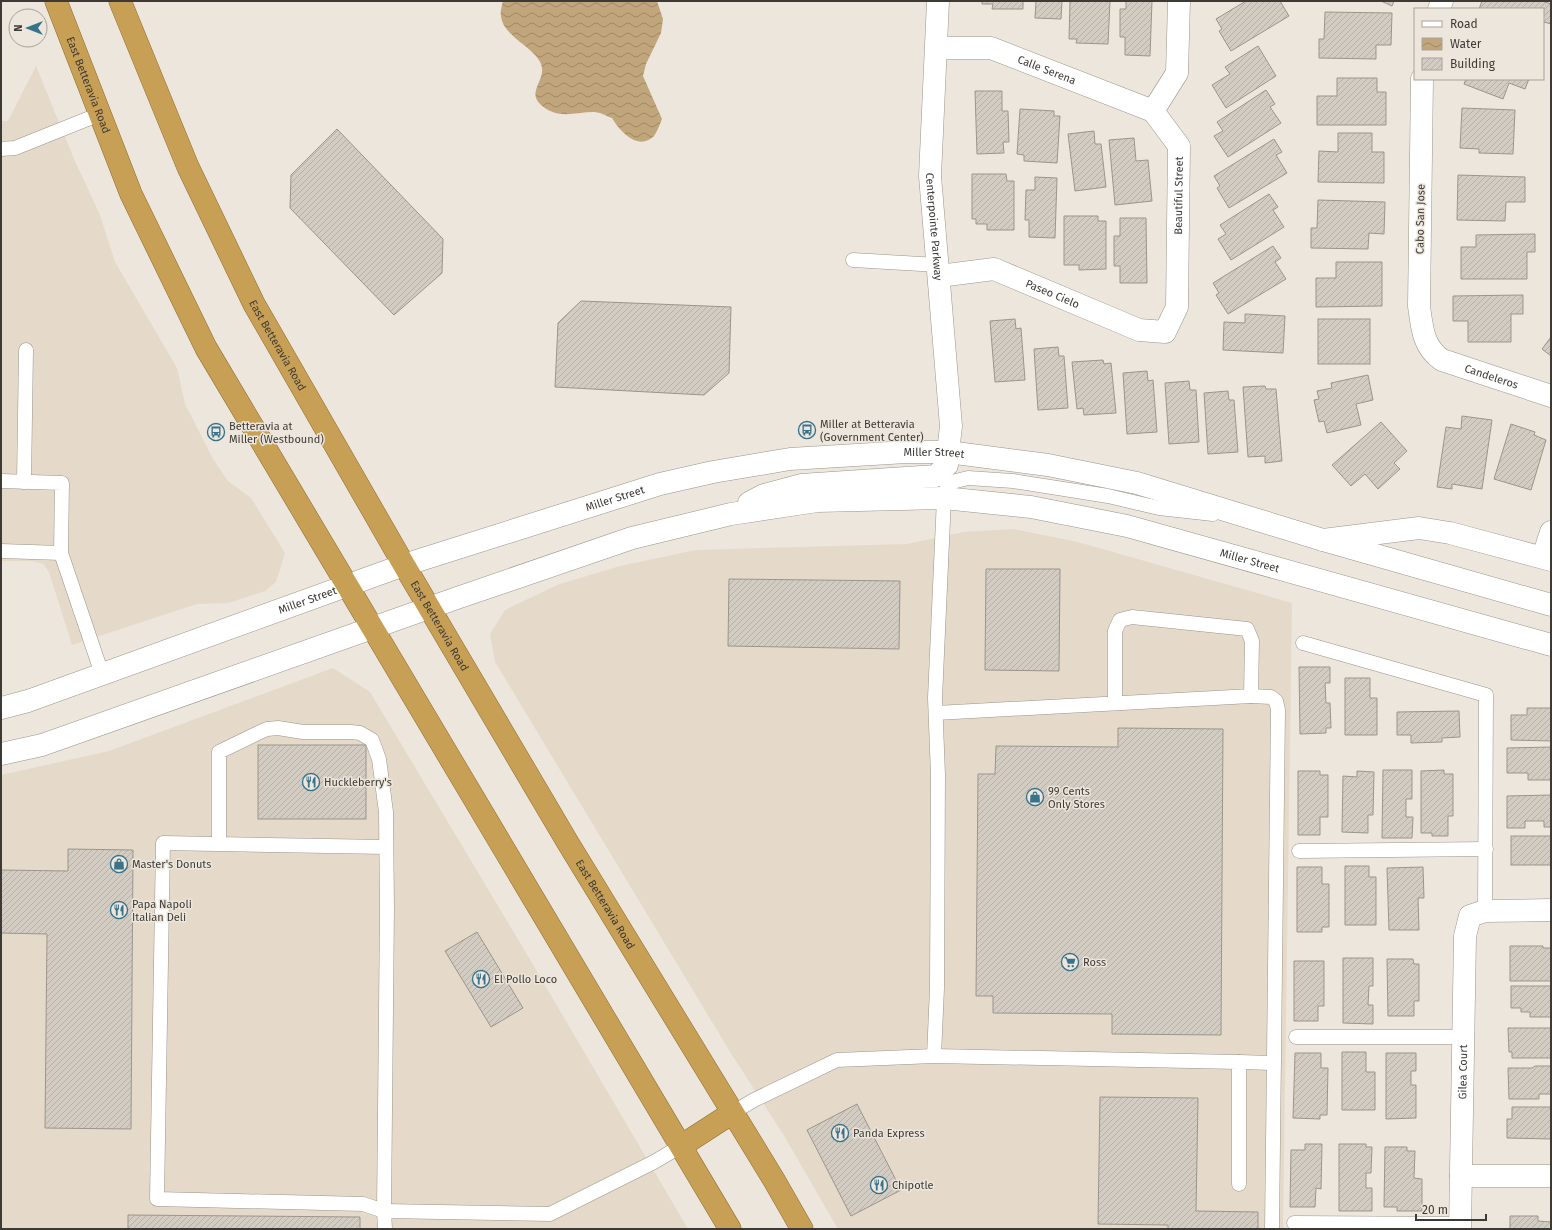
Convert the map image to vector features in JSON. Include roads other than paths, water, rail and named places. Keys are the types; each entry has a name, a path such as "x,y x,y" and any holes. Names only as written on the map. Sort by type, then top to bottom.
{"highway":[{"name":"East Betteravia Road","path":"56,1 131,194 206,348 730,1229"},
{"name":"East Betteravia Road","path":"120,1 188,168 254,304 429,608 568,843 802,1229"},
{"path":"680,1146 732,1113"}],"street":[{"name":"Centerpointe Parkway","path":"731,514 764,495 801,485 936,476 947,465 951,426 930,176 938,1"},
{"path":"1153,110 1177,73 1179,1"},
{"name":"Calle Serena","path":"937,48 991,48 1153,110"},
{"name":"Cabo San Jose","path":"1422,80 1419,306 1424,340 1434,355"},
{"name":"Beautiful Street","path":"1153,110 1179,146 1177,307 1165,332"},
{"name":"Paseo Cielo","path":"939,271 994,269 1139,330 1165,332"},
{"name":"Candeleros","path":"1434,355 1442,360 1551,396"},
{"name":"Miller Street","path":"1,708 28,701 404,565 660,484 713,472 790,459 906,452 948,452 1048,465 1137,483 1323,540 1551,605"},
{"name":"Miller Street","path":"1,754 42,745 632,538 731,514 817,501 944,498 1031,507 1127,526 1551,645"},
{"name":"Miller Street","path":"1323,540 1419,528 1450,533 1547,558"},
{"path":"1547,558 1551,532"},
{"path":"1478,913 1551,910"},
{"name":"Gilea Court","path":"1460,1226 1465,936 1478,913"},
{"path":"1461,1176 1551,1176"}],"lane":[{"path":"1,148 15,148 100,114"},
{"path":"853,260 939,271"},
{"path":"24,482 26,350"},
{"name":"Miller Street","path":"944,498 947,488 952,482 968,478 1013,481 1108,496 1159,508 1252,518"},
{"path":"1,481 62,483 61,553 102,674"},
{"path":"934,1056 937,988 938,775 935,698 944,498"},
{"path":"1,551 61,553"},
{"path":"1115,703 1115,631 1120,620 1132,618 1247,629 1252,641 1251,696"},
{"path":"1303,643 1486,695 1486,849 1478,913"},
{"path":"936,713 1251,696 1272,697 1276,701 1278,710 1272,1229"},
{"path":"218,844 218,752 267,729 278,728 303,732 351,732 367,736 372,740 377,748 386,812 385,1229"},
{"path":"386,847 163,843 157,1199 363,1204 384,1211 550,1214 654,1162 680,1146"},
{"path":"1299,851 1486,849"},
{"path":"1296,1037 1464,1037"},
{"path":"732,1113 754,1100 837,1060 934,1056 1274,1063"},
{"path":"1239,1184 1240,1062"},
{"path":"1294,1223 1460,1226"}],"water":[{"path":"503,1 657,1 663,19 661,33 646,64 643,76 662,119 654,136 642,142 630,138 619,128 612,118 601,113 560,114 547,110 541,105 536,96 537,87 542,73 540,61 529,49 508,31 503,24 501,8"}],"place":[{"name":"Miller at Betteravia (Government Center)","path":"807,430"},
{"name":"Betteravia at Miller (Westbound)","path":"216,432"},
{"name":"Huckleberry's","path":"311,782"},
{"name":"99 Cents Only Stores","path":"1035,797"},
{"name":"Master's Donuts","path":"119,864"},
{"name":"Papa Napoli Italian Deli","path":"119,910"},
{"name":"Ross","path":"1070,962"},
{"name":"El Pollo Loco","path":"481,979"},
{"name":"Panda Express","path":"840,1133"},
{"name":"Chipotle","path":"879,1185"}]}
